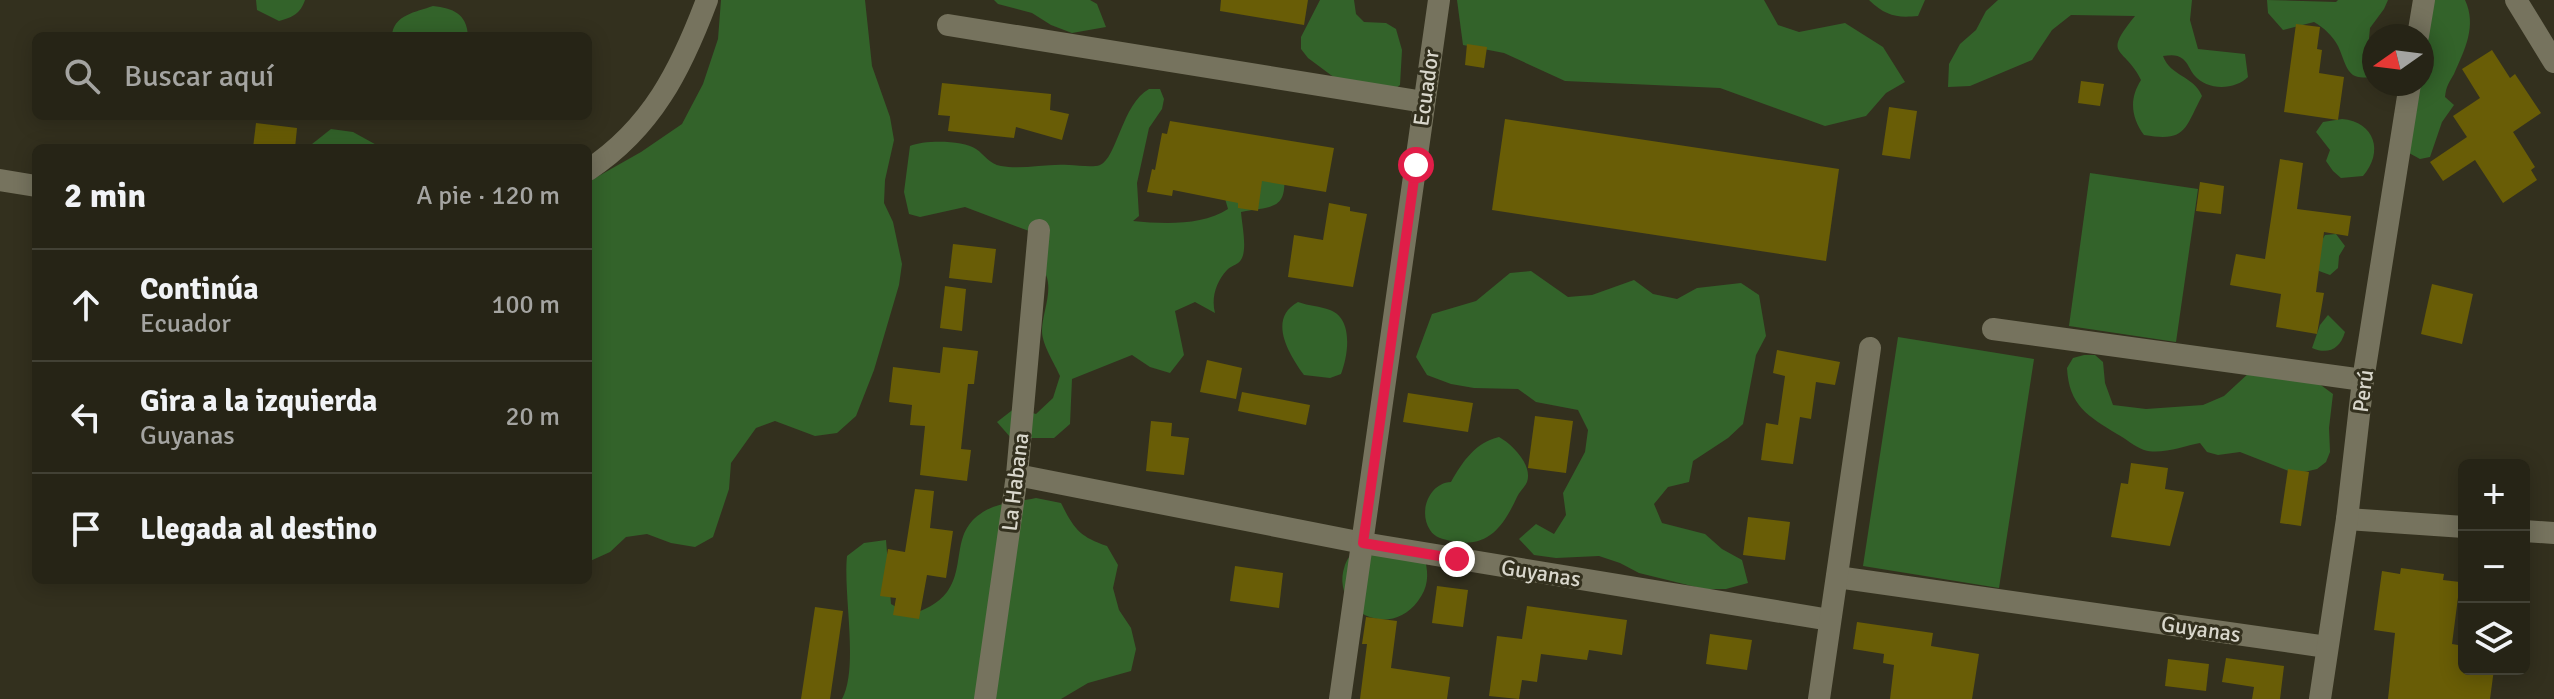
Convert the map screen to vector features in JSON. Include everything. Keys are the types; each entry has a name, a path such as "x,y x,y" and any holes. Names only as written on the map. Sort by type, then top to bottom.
{"street":[{"path":"592,167 634,132 662,96 686,54 707,0"},
{"name":"Ecuador","path":"1340,699 1439,0"},
{"path":"2420,24 2424,0"},
{"path":"2516,0 2554,62"},
{"path":"948,25 1424,102"},
{"name":"Perú","path":"2320,699 2347,519 2363,380 2408,96"},
{"path":"0,180 32,185"},
{"name":"La Habana","path":"985,699 1017,475 1039,230"},
{"path":"1993,329 2363,380"},
{"path":"1819,699 1870,348"},
{"name":"Guyanas","path":"1017,475 1363,543 1830,620"},
{"path":"2347,519 2458,527"},
{"path":"2530,531 2554,533"},
{"name":"Guyanas","path":"1837,577 2327,647"}],"green space":[{"path":"256,0 305,0 295,14 279,21 257,10"},
{"path":"721,0 865,0 872,66 890,117 894,140 885,180 884,203 893,222 902,264 899,285 874,370 856,416 837,433 815,436 775,421 756,428 731,463 729,489 713,537 695,547 671,543 647,534 626,537 610,552 592,560 592,180 682,124 703,84 718,39"},
{"path":"994,0 1090,0 1097,4 1106,27 1072,33 1032,13 998,4"},
{"path":"1320,0 1354,0 1356,14 1364,22 1386,23 1396,29 1402,50 1400,85 1391,92 1347,87 1308,58 1301,49 1301,37"},
{"path":"1457,0 1764,0 1778,25 1799,32 1845,23 1883,47 1905,82 1886,93 1866,116 1825,126 1720,88 1565,81 1504,53 1463,45"},
{"path":"1869,0 1925,0 1918,16 1903,17 1886,13"},
{"path":"1998,0 2192,0 2190,20 2198,49 2245,54 2248,77 2229,86 2213,86 2194,75 2181,57 2163,56 2171,68 2193,84 2202,96 2182,131 2168,137 2144,135 2133,108 2141,80 2117,45 2135,16 2071,15 2052,30 2032,60 1970,86 1948,87 1949,64 1960,44 1976,30 1986,11"},
{"path":"2267,0 2388,0 2373,24 2362,24 2362,78 2349,71 2333,38 2314,22 2283,30 2268,13"},
{"path":"2428,0 2465,0 2470,28 2445,93 2454,105 2442,122 2430,157 2420,159 2409,153 2415,96 2434,96 2434,24 2424,24"},
{"path":"433,6 447,8 462,17 468,32 393,32 396,23"},
{"path":"1149,89 1160,89 1164,99 1162,109 1149,128 1137,183 1139,216 1133,221 1169,223 1218,215 1228,209 1218,174 1284,168 1284,191 1278,203 1272,206 1241,212 1243,253 1241,260 1227,270 1217,285 1215,313 1195,302 1175,311 1184,355 1170,373 1150,367 1132,355 1072,379 1070,424 1054,438 1011,438 997,422 1015,408 1036,414 1053,398 1060,376 1043,336 1042,324 1048,295 1046,275 1028,246 1029,231 965,207 920,217 909,214 904,192 910,146 934,142 962,144 976,149 993,163 1009,167 1097,166 1111,152 1132,106"},
{"path":"2342,119 2362,126 2373,140 2373,157 2363,176 2341,178 2326,161 2330,150 2316,132 2323,122"},
{"path":"331,129 353,132 375,144 312,144"},
{"path":"2090,173 2198,189 2176,342 2069,326"},
{"path":"2336,234 2345,246 2339,256 2338,268 2330,275 2319,271 2319,246 2325,235"},
{"path":"1531,271 1568,297 1592,295 1634,280 1653,294 1677,299 1697,288 1741,283 1759,295 1766,336 1756,355 1743,424 1693,461 1689,482 1668,487 1654,504 1662,523 1705,534 1722,549 1742,560 1748,583 1726,589 1704,589 1639,573 1599,556 1556,558 1534,555 1519,539 1536,524 1554,534 1566,515 1563,493 1585,452 1588,430 1578,410 1536,402 1518,389 1451,384 1427,375 1416,357 1432,314 1476,301 1510,273"},
{"path":"1298,302 1330,310 1343,321 1347,348 1341,374 1330,378 1304,375 1292,357 1282,327 1289,309"},
{"path":"2328,315 2345,332 2343,338 2333,349 2312,348 2320,325"},
{"path":"1898,337 2034,359 1999,588 1863,566"},
{"path":"2095,355 2103,362 2105,383 2113,405 2146,409 2203,405 2224,396 2250,372 2314,380 2333,394 2330,452 2326,462 2317,469 2296,474 2240,452 2218,455 2207,452 2200,443 2165,451 2141,449 2097,421 2076,401 2067,368 2073,358"},
{"path":"1499,437 1520,456 1528,475 1506,518 1493,533 1475,542 1451,541 1437,536 1430,530 1425,515 1432,493 1437,487 1451,482 1476,448"},
{"path":"1036,498 1061,503 1079,531 1107,546 1118,565 1113,588 1119,610 1131,628 1136,649 1131,671 1088,683 1061,699 842,699 847,685 850,650 847,556 864,543 886,540 891,604 910,615 935,603 947,592 957,570 969,524 998,505"},
{"path":"1358,544 1425,560 1426,586 1418,601 1406,613 1392,619 1378,619 1353,607 1342,581 1346,562"}],"building":[{"path":"1221,0 1308,0 1304,25 1220,11"},
{"path":"2296,24 2320,27 2317,49 2322,50 2319,73 2344,77 2338,120 2284,112"},
{"path":"1467,44 1487,47 1484,68 1465,65"},
{"path":"2492,50 2510,78 2515,74 2541,113 2513,132 2535,167 2531,170 2537,180 2503,203 2475,160 2443,181 2430,162 2467,137 2453,116 2480,98 2462,69"},
{"path":"2081,81 2104,84 2100,106 2078,103"},
{"path":"942,83 1051,94 1050,110 1069,114 1062,140 1016,127 1014,138 948,131 950,116 938,115"},
{"path":"1889,107 1917,111 1910,159 1882,155"},
{"path":"1505,119 1839,169 1826,261 1492,210"},
{"path":"1170,121 1334,148 1326,192 1262,181 1258,211 1238,208 1238,203 1173,190 1172,196 1147,192 1162,133 1167,134"},
{"path":"256,123 297,128 295,144 253,144"},
{"path":"2280,159 2303,163 2297,209 2351,216 2348,236 2324,232 2316,292 2324,293 2317,334 2276,327 2281,294 2230,285 2236,254 2265,259"},
{"path":"2200,182 2224,186 2221,214 2196,211"},
{"path":"1329,203 1367,214 1353,287 1288,277 1294,235 1323,240"},
{"path":"953,244 996,249 992,283 949,278"},
{"path":"2432,284 2473,294 2462,344 2421,334"},
{"path":"945,286 966,289 962,331 940,328"},
{"path":"943,347 978,351 974,384 968,384 961,449 971,450 967,481 920,475 925,426 910,425 912,405 889,402 893,367 940,373"},
{"path":"1777,350 1840,362 1835,385 1816,382 1811,419 1800,417 1793,464 1761,460 1766,423 1778,425 1785,376 1773,373"},
{"path":"1207,360 1242,368 1236,399 1200,392"},
{"path":"1242,392 1310,405 1306,425 1238,411"},
{"path":"1408,393 1473,403 1468,432 1403,422"},
{"path":"1535,416 1573,421 1566,473 1528,468"},
{"path":"1151,421 1172,423 1171,436 1189,438 1184,475 1146,471"},
{"path":"2131,463 2168,468 2165,489 2184,492 2170,546 2111,537 2121,483 2128,484"},
{"path":"2288,469 2309,472 2301,526 2280,523"},
{"path":"915,489 934,491 930,528 953,531 946,578 927,575 919,619 893,615 896,598 880,596 888,549 905,552"},
{"path":"1748,517 1790,522 1785,560 1743,555"},
{"path":"1235,566 1283,573 1279,608 1230,601"},
{"path":"2401,568 2444,574 2443,580 2458,582 2452,644 2458,645 2458,675 2493,675 2490,699 2388,699 2395,633 2374,630 2382,571 2400,574"},
{"path":"1437,586 1468,590 1463,627 1432,623"},
{"path":"1527,606 1627,620 1622,655 1589,650 1587,660 1541,654 1537,682 1522,680 1519,699 1489,696 1497,636 1522,639"},
{"path":"815,607 843,611 830,699 801,699"},
{"path":"1366,617 1397,621 1391,668 1450,677 1447,699 1360,699 1367,644 1362,644"},
{"path":"1857,622 1933,633 1931,646 1979,654 1972,699 1890,699 1894,665 1883,663 1884,654 1853,649"},
{"path":"1710,634 1752,640 1747,670 1706,664"},
{"path":"2226,658 2284,666 2280,699 2252,699 2254,687 2222,682"},
{"path":"2168,659 2209,664 2206,691 2165,686"}],"route":[{"path":"1416,165 1363,543 1457,559"}]}
